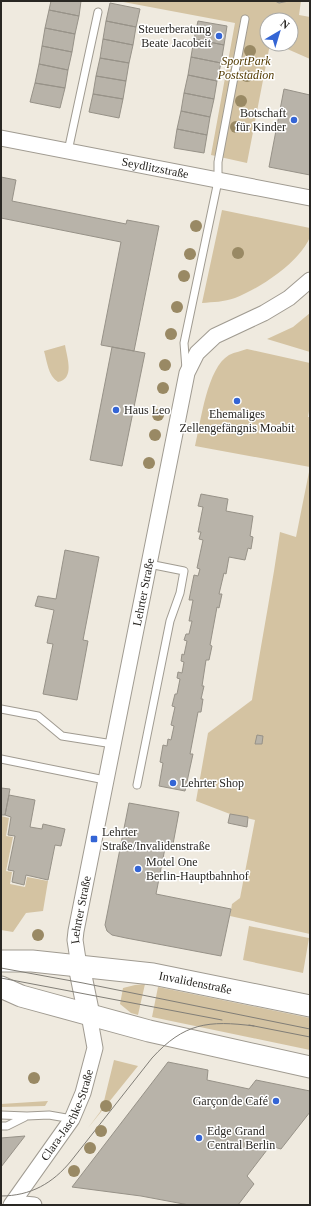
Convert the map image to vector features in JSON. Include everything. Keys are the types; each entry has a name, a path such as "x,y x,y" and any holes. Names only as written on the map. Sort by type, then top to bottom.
{"main road":[{"name":"Invalidenstraße","path":"1,961 32,961 153,974 310,1006"},
{"path":"79,966 89,1015"},
{"path":"1,987 21,996 149,1031 310,1067"}],"street":[{"name":"Seydlitzstraße","path":"1,138 310,198"},
{"name":"Lehrter Straße","path":"79,966 74,940 186,373 197,354 215,336 264,313 283,302 301,289 310,280"},
{"name":"Clara-Jaschke-Straße","path":"8,1204 72,1119 83,1094 95,1048 89,1015"},
{"path":"8,1204 34,1205"}],"lane":[{"path":"68,152 98,12"},
{"path":"186,373 184,343 218,181 218,162 245,19"},
{"path":"137,785 170,621 180,592 184,571 148,564"},
{"path":"1,709 38,716 62,736 113,744"},
{"path":"1,759 105,780"},
{"path":"1,1115 48,1115 72,1119"},
{"path":"1,1126 7,1126 26,1116"}],"green space":[{"name":"SportPark Poststadion","path":"118,1 301,1 299,15 299,12 259,12 259,52 268,52 247,163 211,155 235,23"},
{"name":"SportPark Poststadion","path":"299,15 310,17 310,59 294,52 299,52"},
{"path":"222,210 310,228 310,236 305,246 297,256 278,274 267,281 235,298 202,303"},
{"path":"310,313 310,352 267,339 293,327"},
{"path":"65,345 69,367 67,376 58,382 50,372 44,351"},
{"path":"247,349 310,363 310,405 308,417 310,417 310,467 195,446 206,396 215,371 221,362 229,355"},
{"path":"310,467 310,934 230,916 232,904 240,898 255,820 230,814 196,801 208,733 252,700 280,532 296,537"},
{"path":"1,816 9,818 6,836 13,837 6,871 12,872 10,884 25,887 27,877 48,881 43,911 26,913 13,932 1,930"},
{"path":"249,926 309,938 303,973 243,960"},
{"path":"145,984 138,1015 131,1013 120,1004 123,988"},
{"path":"158,987 310,1018 310,1050 152,1017"},
{"path":"114,1060 138,1066 88,1128 100,1112"},
{"path":"48,1101 45,1106 1,1107 1,1104"}],"building":[{"path":"51,1 81,1 79,16 49,10"},
{"path":"275,1 289,1 279,3"},
{"path":"110,3 140,9 136,27 106,21"},
{"path":"49,10 79,16 75,34 45,28"},
{"path":"106,21 136,27 133,45 103,39"},
{"path":"198,21 227,26 224,45 194,39"},
{"path":"45,28 75,34 72,52 42,46"},
{"path":"103,39 133,45 129,63 100,58"},
{"path":"194,39 224,45 221,63 191,57"},
{"path":"42,46 72,52 68,70 39,64"},
{"path":"191,57 221,63 217,81 188,75"},
{"path":"100,58 129,63 126,81 96,76"},
{"path":"39,64 68,70 65,88 35,83"},
{"path":"188,75 217,81 214,99 184,93"},
{"path":"96,76 126,81 123,99 93,94"},
{"path":"35,83 65,88 60,108 30,102"},
{"name":"Botschaft für Kinder","path":"284,89 310,95 310,175 269,167"},
{"path":"184,93 214,99 210,117 181,111"},
{"path":"93,94 123,99 119,118 89,112"},
{"path":"181,111 210,117 207,135 177,129"},
{"path":"177,129 207,135 204,153 174,148"},
{"path":"1,177 16,180 12,201 126,224 127,220 159,226 134,351 101,345 121,242 1,218"},
{"name":"Haus Leo","path":"112,347 145,353 122,466 90,460"},
{"path":"201,494 228,499 226,511 253,516 250,536 253,537 251,549 248,548 245,560 229,557 226,574 224,573 219,594 222,594 219,608 217,607 210,645 212,646 209,660 206,660 202,686 204,686 201,699 203,699 201,712 198,712 190,754 193,754 185,791 159,786 163,763 160,762 163,745 167,746 168,739 171,740 174,726 171,725 175,707 172,706 175,694 177,694 180,679 177,678 178,672 182,673 184,662 181,661 182,654 184,655 187,641 184,640 186,634 189,634 192,621 189,621 193,600 189,600 194,575 198,576 200,569 197,568 203,540 199,539 201,532 198,532 203,507 198,506"},
{"path":"65,550 99,557 83,640 88,641 77,700 43,694 53,644 47,643 54,610 35,606 38,596 56,599"},
{"path":"257,735 263,736 262,744 255,744"},
{"path":"1,788 10,789 5,815 1,815"},
{"path":"9,795 35,800 30,827 42,829 43,824 65,829 61,846 55,845 48,880 26,875 24,885 12,882 14,871 8,870 15,836 8,835 11,817 5,815"},
{"name":"Motel One Berlin-Hauptbahnhof","path":"129,803 179,812 173,844 166,843 156,894 231,909 221,956 112,935 107,931 105,925"},
{"path":"230,814 248,817 247,827 228,823"},
{"name":"Edge Grand Central Berlin","path":"168,1062 208,1070 207,1080 249,1089 256,1080 310,1091 310,1112 281,1149 270,1146 247,1176 254,1184 238,1205 189,1205 141,1196 72,1187"},
{"path":"25,1136 1,1167 1,1138"}],"tram line":[{"path":"1,968 310,1029"},
{"path":"1,978 222,1020"},
{"path":"1,1196 22,1194 32,1191 57,1176 71,1161 152,1058 175,1037 186,1031 210,1024 238,1024 254,1026"},
{"path":"249,1025 310,1037"}],"place":[{"name":"Steuerberatung Beate Jacobeit","path":"219,36"},
{"name":"Botschaft für Kinder","path":"294,120"},
{"name":"Ehemaliges Zellengefängnis Moabit","path":"237,401"},
{"name":"Haus Leo","path":"116,410"},
{"name":"Lehrter Shop","path":"173,783"},
{"name":"Lehrter Straße/Invalidenstraße","path":"94,839"},
{"name":"Motel One Berlin-Hauptbahnhof","path":"138,869"},
{"name":"Garçon de Café","path":"276,1101"},
{"name":"Edge Grand Central Berlin","path":"199,1138"}]}
